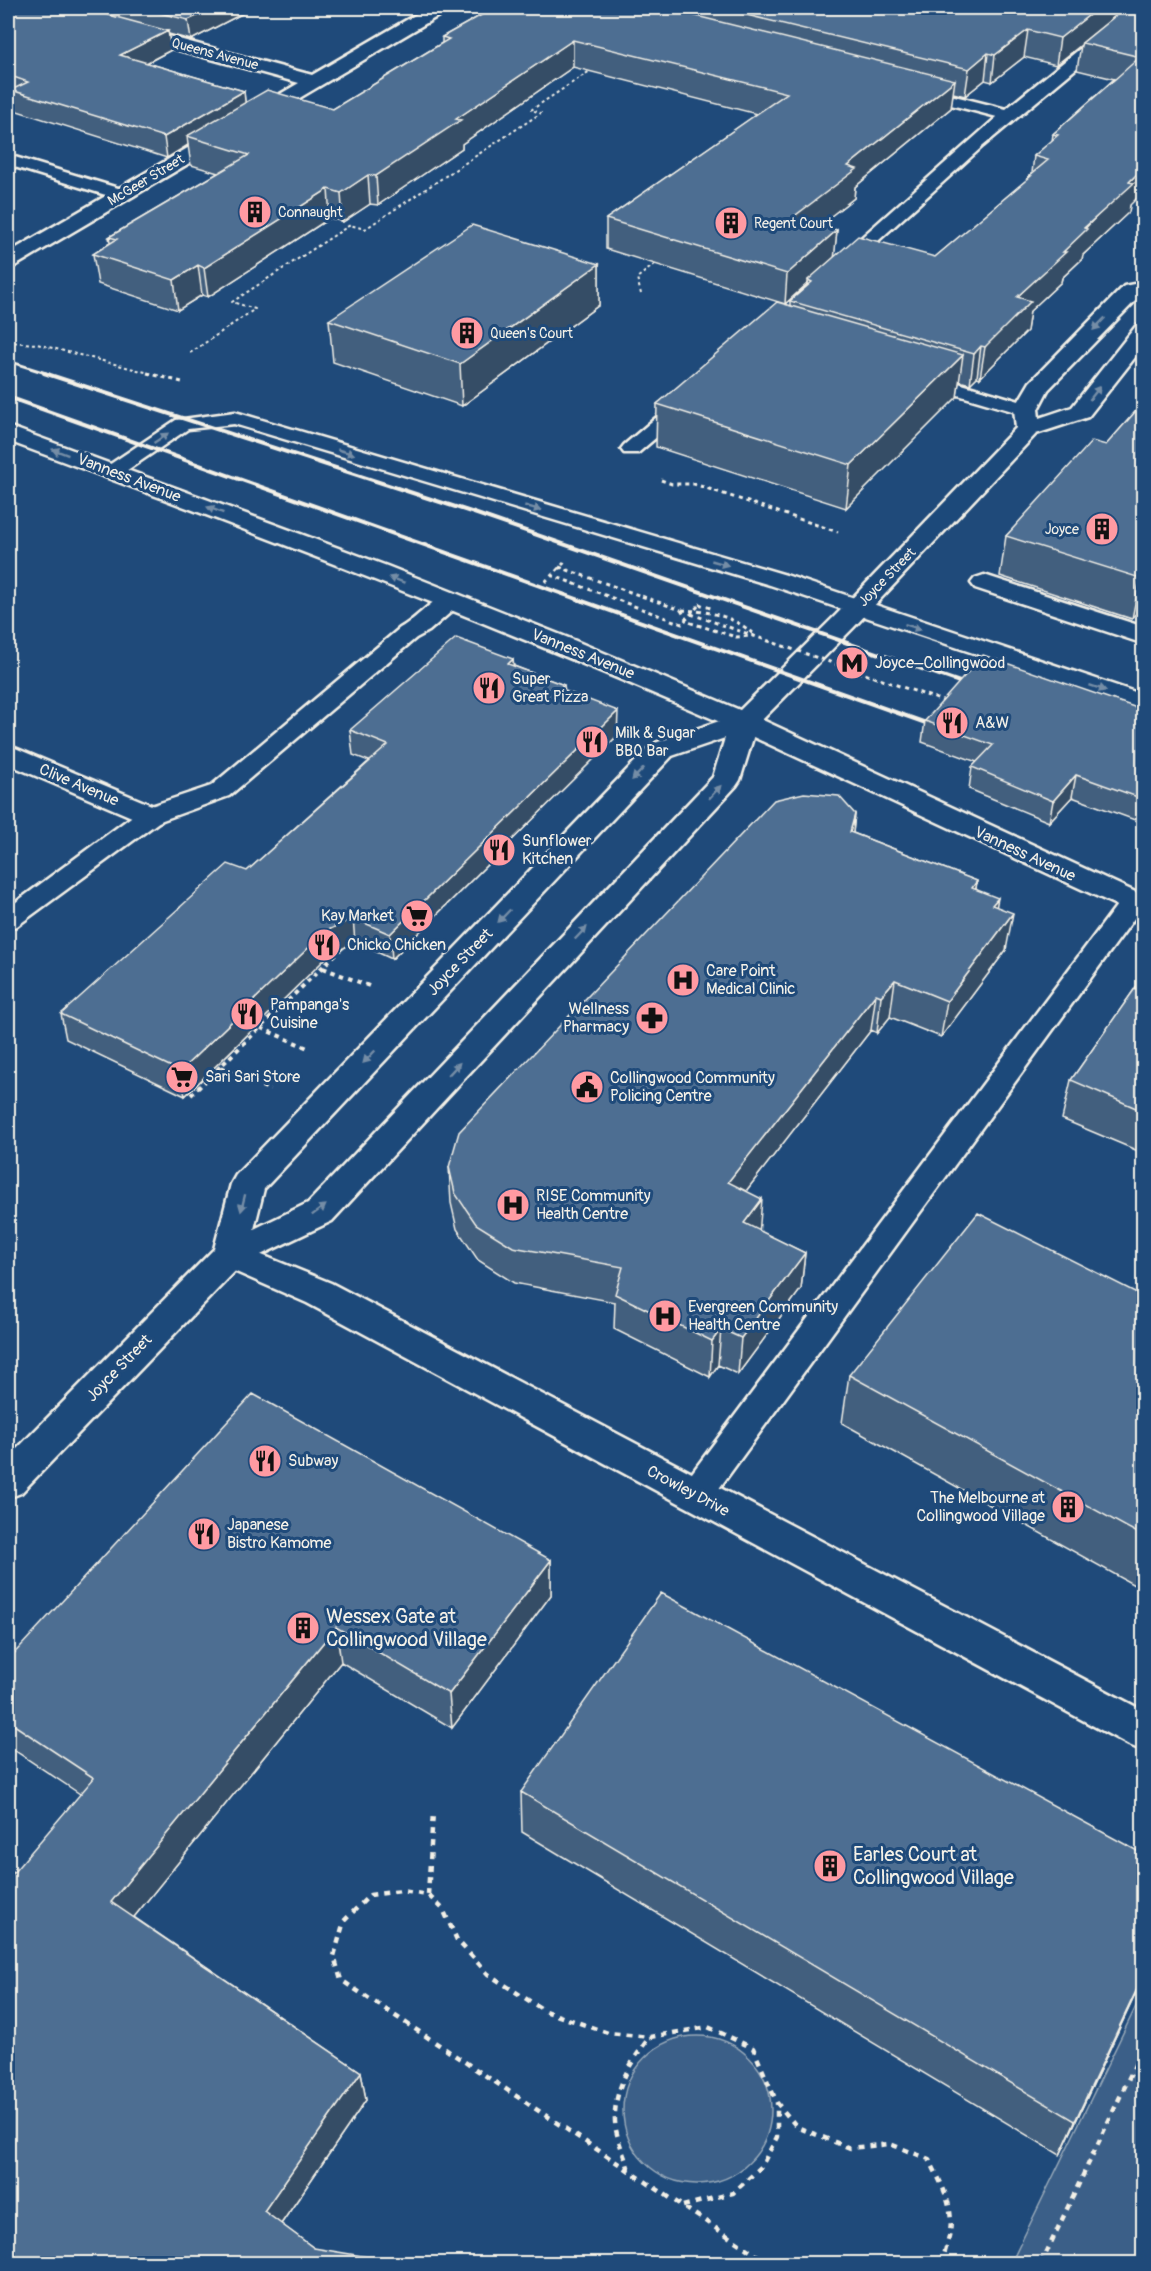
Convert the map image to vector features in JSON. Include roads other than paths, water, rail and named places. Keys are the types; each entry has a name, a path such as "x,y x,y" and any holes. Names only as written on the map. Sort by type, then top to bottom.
{"street":[{"name":"Queens Avenue","path":"46,8 314,81"},
{"name":"McGeer Street","path":"8,262 440,8"},
{"name":"Joyce Street","path":"230,1255 248,1184 662,750 744,722 857,608 1027,419 1038,387 1132,291 1143,288"},
{"name":"Joyce Street","path":"1027,419 1080,411 1143,331"},
{"name":"Vanness Avenue","path":"8,433 451,600 645,679 744,722 1138,905"},
{"path":"984,583 1143,636"},
{"name":"Joyce Street","path":"8,1482 230,1255 320,1212 726,780 744,722"},
{"name":"Clive Avenue","path":"8,754 151,815"},
{"name":"Crowley Drive","path":"230,1255 319,1293 1143,1732"}],"lane":[{"path":"828,277 1009,115 1137,9"},
{"path":"896,86 1009,115"},
{"path":"8,160 122,195"},
{"path":"901,372 1027,419"},
{"path":"631,449 694,395"},
{"path":"113,471 183,424 235,418 778,580 1143,703"},
{"path":"8,920 151,815 220,791 408,633 421,626 451,600"},
{"path":"695,1495 1138,905"}],"railway":[{"path":"8,361 49,374"},
{"path":"44,373 474,513 974,687"},
{"path":"8,397 940,728"}],"place":[{"name":"Connaught","path":"255,212"},
{"name":"Regent Court","path":"731,223"},
{"name":"Queen's Court","path":"467,333"},
{"name":"Joyce","path":"1102,529"},
{"name":"Joyce–Collingwood","path":"852,663"},
{"name":"Super Great Pizza","path":"489,688"},
{"name":"A&W","path":"952,723"},
{"name":"Milk & Sugar BBQ Bar","path":"592,742"},
{"name":"Sunflower Kitchen","path":"499,850"},
{"name":"Kay Market","path":"417,916"},
{"name":"Chicko Chicken","path":"324,945"},
{"name":"Care Point Medical Clinic","path":"683,980"},
{"name":"Pampanga's Cuisine","path":"247,1014"},
{"name":"Wellness Pharmacy","path":"652,1018"},
{"name":"Sari Sari Store","path":"182,1077"},
{"name":"Collingwood Community Policing Centre","path":"587,1087"},
{"name":"RISE Community Health Centre","path":"513,1205"},
{"name":"Evergreen Community Health Centre","path":"665,1316"},
{"name":"Subway","path":"265,1461"},
{"name":"The Melbourne at Collingwood Village","path":"1068,1507"},
{"name":"Japanese Bistro Kamome","path":"204,1534"},
{"name":"Wessex Gate at Collingwood Village","path":"303,1628"},
{"name":"Earles Court at Collingwood Village","path":"830,1866"}]}
